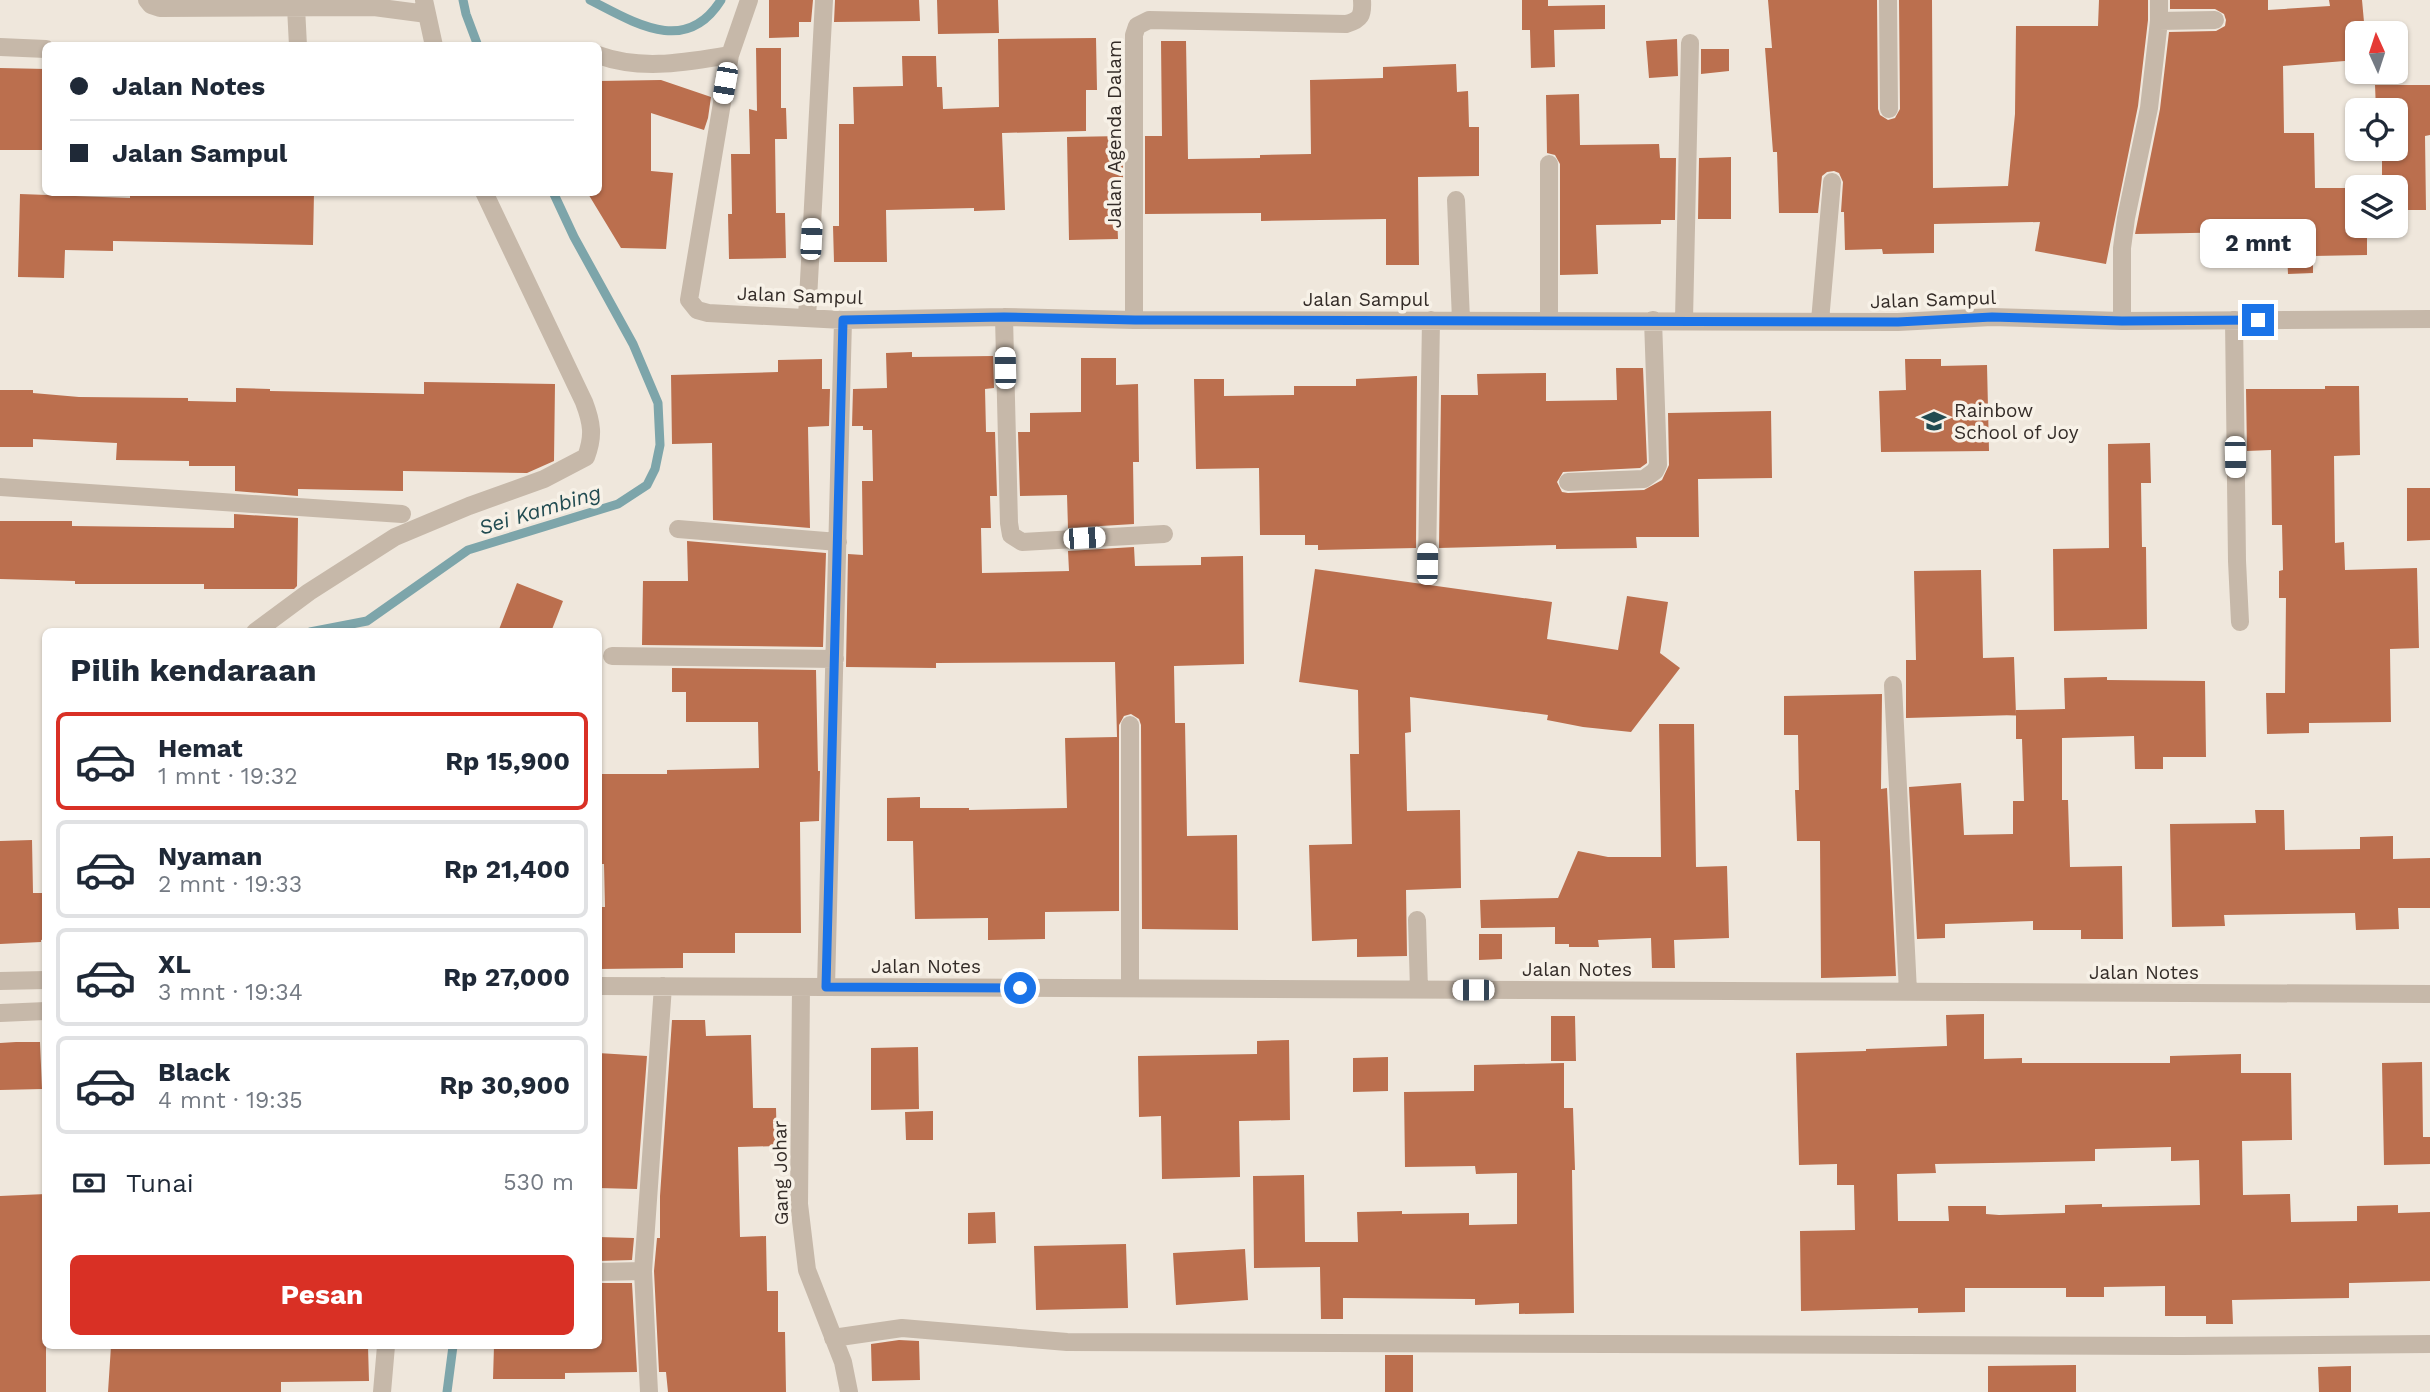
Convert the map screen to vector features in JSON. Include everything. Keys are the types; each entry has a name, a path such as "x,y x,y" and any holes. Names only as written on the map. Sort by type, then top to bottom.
{"street":[{"path":"147,0 151,5 160,8 426,7 433,42"},
{"path":"602,56 617,62 657,65 730,55 748,0"},
{"path":"807,318 824,0"},
{"name":"Jalan Agenda Dalam","path":"1135,320 1134,35 1137,26 1149,20 1346,24 1361,18 1362,0"},
{"path":"1888,0 1889,109"},
{"path":"2122,321 2122,248 2149,108 2159,0"},
{"path":"296,7 298,42"},
{"path":"2159,21 2215,20"},
{"path":"1684,320 1690,43"},
{"path":"0,47 42,49"},
{"name":"Jalan Sampul","path":"730,55 689,300 697,310 708,313 843,320 1004,317 1135,320 1898,322 1992,317 2122,321 2430,318"},
{"path":"1549,164 1549,320"},
{"path":"1821,321 1832,182"},
{"path":"260,628 309,592 395,537 544,479 586,457 592,441 592,425 584,402 486,196"},
{"path":"1456,200 1461,320"},
{"path":"1004,317 1011,535 1022,542 1164,534"},
{"path":"826,987 843,320"},
{"path":"1427,564 1431,320"},
{"path":"1569,482 1644,479 1655,471 1658,465 1653,320"},
{"path":"2234,320 2240,622"},
{"path":"0,487 402,514"},
{"path":"678,529 838,542"},
{"path":"612,656 835,659"},
{"path":"1893,685 1908,992"},
{"path":"1130,725 1130,988"},
{"path":"1417,920 1419,990"},
{"path":"0,981 42,980"},
{"name":"Jalan Notes","path":"602,986 2430,994"},
{"path":"649,1392 643,1272 663,986"},
{"name":"Gang Johar","path":"801,987 799,1204 807,1270 844,1363 849,1392"},
{"path":"0,1001 0,1013 42,1011"},
{"path":"602,1272 643,1272"},
{"path":"833,1338 902,1328 1081,1342 2167,1346 2430,1344"},
{"path":"382,1392 386,1349"}],"building":[{"path":"769,0 813,0 811,22 799,22 799,37 769,38"},
{"path":"835,0 919,0 920,21 834,22"},
{"path":"937,0 998,0 999,33 938,34"},
{"path":"1522,0 1548,0 1548,6 1605,5 1605,29 1554,30 1555,67 1531,68 1530,30 1522,30"},
{"path":"1768,0 1877,0 1878,109 1880,115 1888,120 1895,118 1900,109 1899,0 1932,0 1933,188 2008,186 2015,114 2016,26 2098,26 2099,0 2148,0 2138,106 2106,264 2035,251 2040,222 1934,224 1934,253 1883,254 1882,249 1845,250 1844,212 1841,212 1843,182 1839,173 1834,171 1822,176 1818,213 1779,213 1777,152 1773,152 1765,48 1772,48"},
{"path":"2170,0 2268,0 2268,10 2330,6 2329,0 2362,0 2364,21 2345,21 2345,61 2283,66 2284,133 2314,133 2315,188 2345,188 2345,238 2367,238 2367,255 2313,256 2313,273 2288,274 2287,252 2245,253 2245,232 2135,234 2160,109 2169,32 2216,31 2225,26 2226,20 2224,14 2215,9 2170,9"},
{"path":"1096,38 1097,90 1086,90 1086,131 1002,133 1005,210 886,210 887,262 834,262 833,226 839,226 839,124 854,124 853,87 903,86 902,56 936,56 937,87 942,87 943,109 999,107 998,39"},
{"path":"1677,39 1678,76 1649,78 1646,41"},
{"path":"1161,41 1186,41 1188,159 1311,154 1310,80 1383,78 1383,67 1456,64 1457,92 1468,91 1469,127 1479,127 1479,176 1418,177 1419,265 1386,265 1386,219 1261,221 1261,213 1145,214 1145,136 1162,136"},
{"path":"756,48 781,48 781,108 786,108 787,139 775,139 776,213 785,213 786,258 729,259 728,214 732,214 731,154 750,154 749,109 757,111"},
{"path":"1701,49 1729,49 1729,71 1701,74"},
{"path":"0,68 42,69 42,150 0,150"},
{"path":"661,80 711,97 704,130 651,113 651,171 673,173 666,249 621,248 589,196 602,196 602,81"},
{"path":"2375,85 2430,85 2430,135 2425,136 2426,210 2408,210 2408,175 2382,175 2382,161 2408,161 2408,98 2376,98"},
{"path":"1579,94 1580,145 1659,144 1660,158 1676,158 1675,220 1661,220 1661,224 1596,225 1598,274 1560,275 1560,164 1555,155 1547,153 1546,95"},
{"path":"1123,136 1123,215 1117,215 1118,239 1069,240 1067,137"},
{"path":"1731,157 1731,219 1698,219 1699,158"},
{"path":"20,194 130,198 314,196 313,245 113,241 113,251 65,250 64,278 18,277"},
{"path":"912,352 912,357 993,356 994,388 985,389 986,432 995,432 997,496 990,496 991,528 981,528 982,573 1069,571 1068,551 1134,547 1135,566 1201,565 1201,557 1243,556 1244,664 1174,666 1175,723 1185,723 1187,836 1237,835 1238,930 1142,929 1141,725 1139,719 1131,714 1124,716 1119,725 1119,911 1045,912 1045,939 988,940 988,918 915,919 913,841 887,841 887,798 920,797 920,808 1067,808 1065,738 1117,737 1115,662 936,663 936,668 846,667 848,554 863,555 862,481 873,481 872,430 863,430 863,426 852,426 853,389 887,388 886,353"},
{"path":"1081,358 1116,358 1116,385 1138,384 1139,462 1133,462 1134,524 1068,528 1067,495 1020,496 1018,432 1030,432 1030,413 1081,412"},
{"path":"822,359 822,389 830,389 829,426 808,427 810,528 713,520 712,443 672,444 671,375 778,372 778,360"},
{"name":"Rainbow School of Joy","path":"1905,359 1941,359 1941,366 1987,365 1989,451 1881,452 1879,391 1906,390"},
{"path":"1616,368 1643,368 1647,463 1640,468 1563,472 1557,482 1562,492 1644,490 1662,480 1669,465 1668,413 1771,411 1772,478 1698,479 1699,537 1636,537 1637,548 1556,549 1556,545 1439,548 1441,395 1478,395 1477,374 1546,373 1546,401 1617,400"},
{"path":"1417,376 1416,548 1318,550 1318,545 1305,545 1305,535 1260,535 1259,468 1196,469 1194,379 1224,379 1224,396 1294,395 1294,386 1356,386 1356,379"},
{"path":"424,382 555,384 554,461 527,473 403,471 403,491 298,489 298,496 235,491 235,466 189,466 189,461 116,460 117,443 33,439 33,447 0,447 0,390 33,390 33,393 79,397 188,398 188,401 236,402 236,388 424,394"},
{"path":"2325,386 2359,386 2360,455 2334,456 2335,543 2344,542 2345,570 2417,568 2419,648 2390,649 2391,722 2309,723 2309,733 2267,734 2266,693 2285,693 2286,598 2279,598 2279,571 2283,570 2282,525 2272,525 2271,450 2247,451 2246,389 2325,389"},
{"path":"2150,443 2151,483 2141,483 2142,547 2146,547 2147,629 2054,631 2053,549 2109,548 2108,444"},
{"path":"2407,488 2430,488 2430,540 2407,541"},
{"path":"234,514 298,518 297,586 294,589 204,589 204,584 75,584 75,581 0,579 0,521 72,521 72,526 234,528"},
{"path":"687,541 826,553 823,647 642,645 643,581 688,581"},
{"path":"1315,569 1552,602 1547,639 1618,650 1627,596 1668,602 1660,653 1680,668 1631,732 1547,720 1548,715 1410,697 1411,732 1405,733 1407,811 1460,810 1461,888 1406,890 1407,956 1357,957 1357,939 1312,941 1309,845 1352,844 1350,754 1359,754 1358,690 1299,682"},
{"path":"1981,570 1983,658 2014,657 2016,715 1906,718 1906,660 1916,660 1914,571"},
{"path":"517,583 563,601 553,628 500,628"},
{"path":"672,668 816,670 819,821 800,822 801,933 735,933 735,953 683,953 683,968 602,969 602,907 605,907 602,774 667,774 667,770 759,768 758,722 686,722 686,692 672,692"},
{"path":"2107,677 2107,680 2205,681 2206,757 2163,757 2163,769 2135,769 2134,736 2062,738 2062,800 2068,800 2070,867 2122,866 2123,939 2081,939 2081,930 2033,930 2033,921 1945,924 1945,938 1917,939 1909,787 1961,783 1964,835 2013,834 2013,801 2024,801 2022,739 2016,739 2016,710 2065,709 2064,678"},
{"path":"1882,694 1881,789 1887,788 1896,976 1821,978 1820,841 1797,841 1795,790 1799,790 1798,735 1784,735 1784,696"},
{"path":"1659,724 1694,724 1696,867 1727,866 1729,938 1674,940 1675,968 1652,968 1651,938 1598,940 1599,947 1569,947 1569,944 1555,944 1555,927 1481,928 1480,900 1558,898 1578,851 1608,857 1661,857"},
{"path":"2255,810 2284,810 2285,850 2360,849 2360,837 2393,836 2393,859 2430,858 2430,908 2398,908 2399,929 2356,930 2355,913 2224,915 2225,926 2172,927 2170,824 2256,823"},
{"path":"32,840 33,893 42,893 41,942 0,944 0,841"},
{"path":"1479,934 1502,934 1502,959 1479,960"},
{"path":"1984,1014 1984,1059 2022,1058 2022,1063 2170,1063 2170,1056 2241,1054 2241,1073 2291,1073 2292,1140 2242,1141 2243,1195 2290,1194 2291,1222 2357,1221 2357,1206 2398,1205 2398,1213 2430,1212 2430,1281 2349,1283 2349,1298 2232,1300 2233,1324 2206,1324 2206,1316 2165,1316 2165,1286 2104,1287 2104,1297 2066,1297 2066,1288 1965,1288 1965,1312 1918,1313 1918,1308 1801,1311 1800,1231 1855,1230 1854,1185 1837,1185 1837,1164 1799,1165 1796,1053 1947,1046 1946,1015","holes":["2171,1147 2171,1161 2199,1160 2200,1205 2065,1205 2065,1213 1999,1215 1986,1214 1986,1206 1948,1206 1949,1221 1898,1221 1897,1174 1936,1173 1935,1164 2095,1161 2095,1149"]},
{"path":"1551,1016 1575,1016 1576,1061 1551,1061"},
{"path":"672,1020 705,1020 706,1036 751,1035 753,1108 776,1108 777,1146 738,1147 740,1237 766,1236 767,1291 778,1291 778,1332 785,1332 786,1392 668,1392 666,1372 659,1372 654,1271 657,1238 660,1238 660,1196"},
{"path":"1289,1040 1290,1120 1239,1121 1240,1177 1162,1179 1161,1116 1139,1117 1138,1056 1257,1054 1257,1041"},
{"path":"40,1042 42,1089 0,1090 0,1043"},
{"path":"918,1047 919,1109 871,1110 871,1048"},
{"path":"602,1053 647,1056 637,1189 602,1188"},
{"path":"1388,1057 1388,1091 1353,1092 1353,1058"},
{"path":"2422,1062 2423,1137 2430,1137 2430,1164 2384,1165 2382,1063"},
{"path":"1564,1063 1564,1108 1573,1108 1574,1313 1519,1314 1519,1303 1475,1305 1475,1299 1343,1298 1343,1319 1321,1319 1320,1267 1254,1268 1253,1176 1304,1175 1305,1242 1358,1242 1357,1212 1469,1213 1469,1225 1517,1224 1517,1173 1476,1174 1475,1166 1405,1167 1404,1092 1474,1091 1474,1065"},
{"path":"933,1111 933,1140 906,1140 905,1112"},
{"path":"42,1194 42,1349 46,1349 46,1392 0,1392 0,1196"},
{"path":"995,1212 996,1243 968,1244 968,1213"},
{"path":"602,1237 634,1238 632,1260 602,1261"},
{"path":"1126,1244 1128,1308 1036,1310 1034,1246"},
{"path":"1245,1249 1248,1300 1176,1305 1173,1253"},
{"path":"602,1283 632,1283 637,1372 565,1373 565,1379 493,1379 494,1349 602,1349"},
{"path":"899,1340 919,1341 920,1380 872,1381 871,1344"},
{"path":"111,1349 368,1349 369,1381 281,1382 281,1392 108,1392"},
{"path":"1385,1355 1413,1355 1413,1392 1385,1392"},
{"path":"2076,1365 2076,1392 1988,1392 1988,1366"},
{"path":"2351,1366 2351,1392 2319,1392 2318,1367"}],"waterway":[{"name":"Sei Kambing","path":"463,0 476,42"},
{"name":"Sei Kambing","path":"590,0 642,25 676,31 692,27 707,17 721,0"},
{"name":"Sei Kambing","path":"331,628 367,621 468,550 618,504 647,485 655,469 660,445 658,403 633,344 574,237 555,196"},
{"name":"Sei Kambing","path":"447,1392 453,1349"}],"place":[{"name":"Rainbow School of Joy","path":"1934,421"}],"route":[{"path":"1020,988 826,987 843,320 1004,317 1135,320 1898,322 1992,317 2122,321 2258,320"}]}
